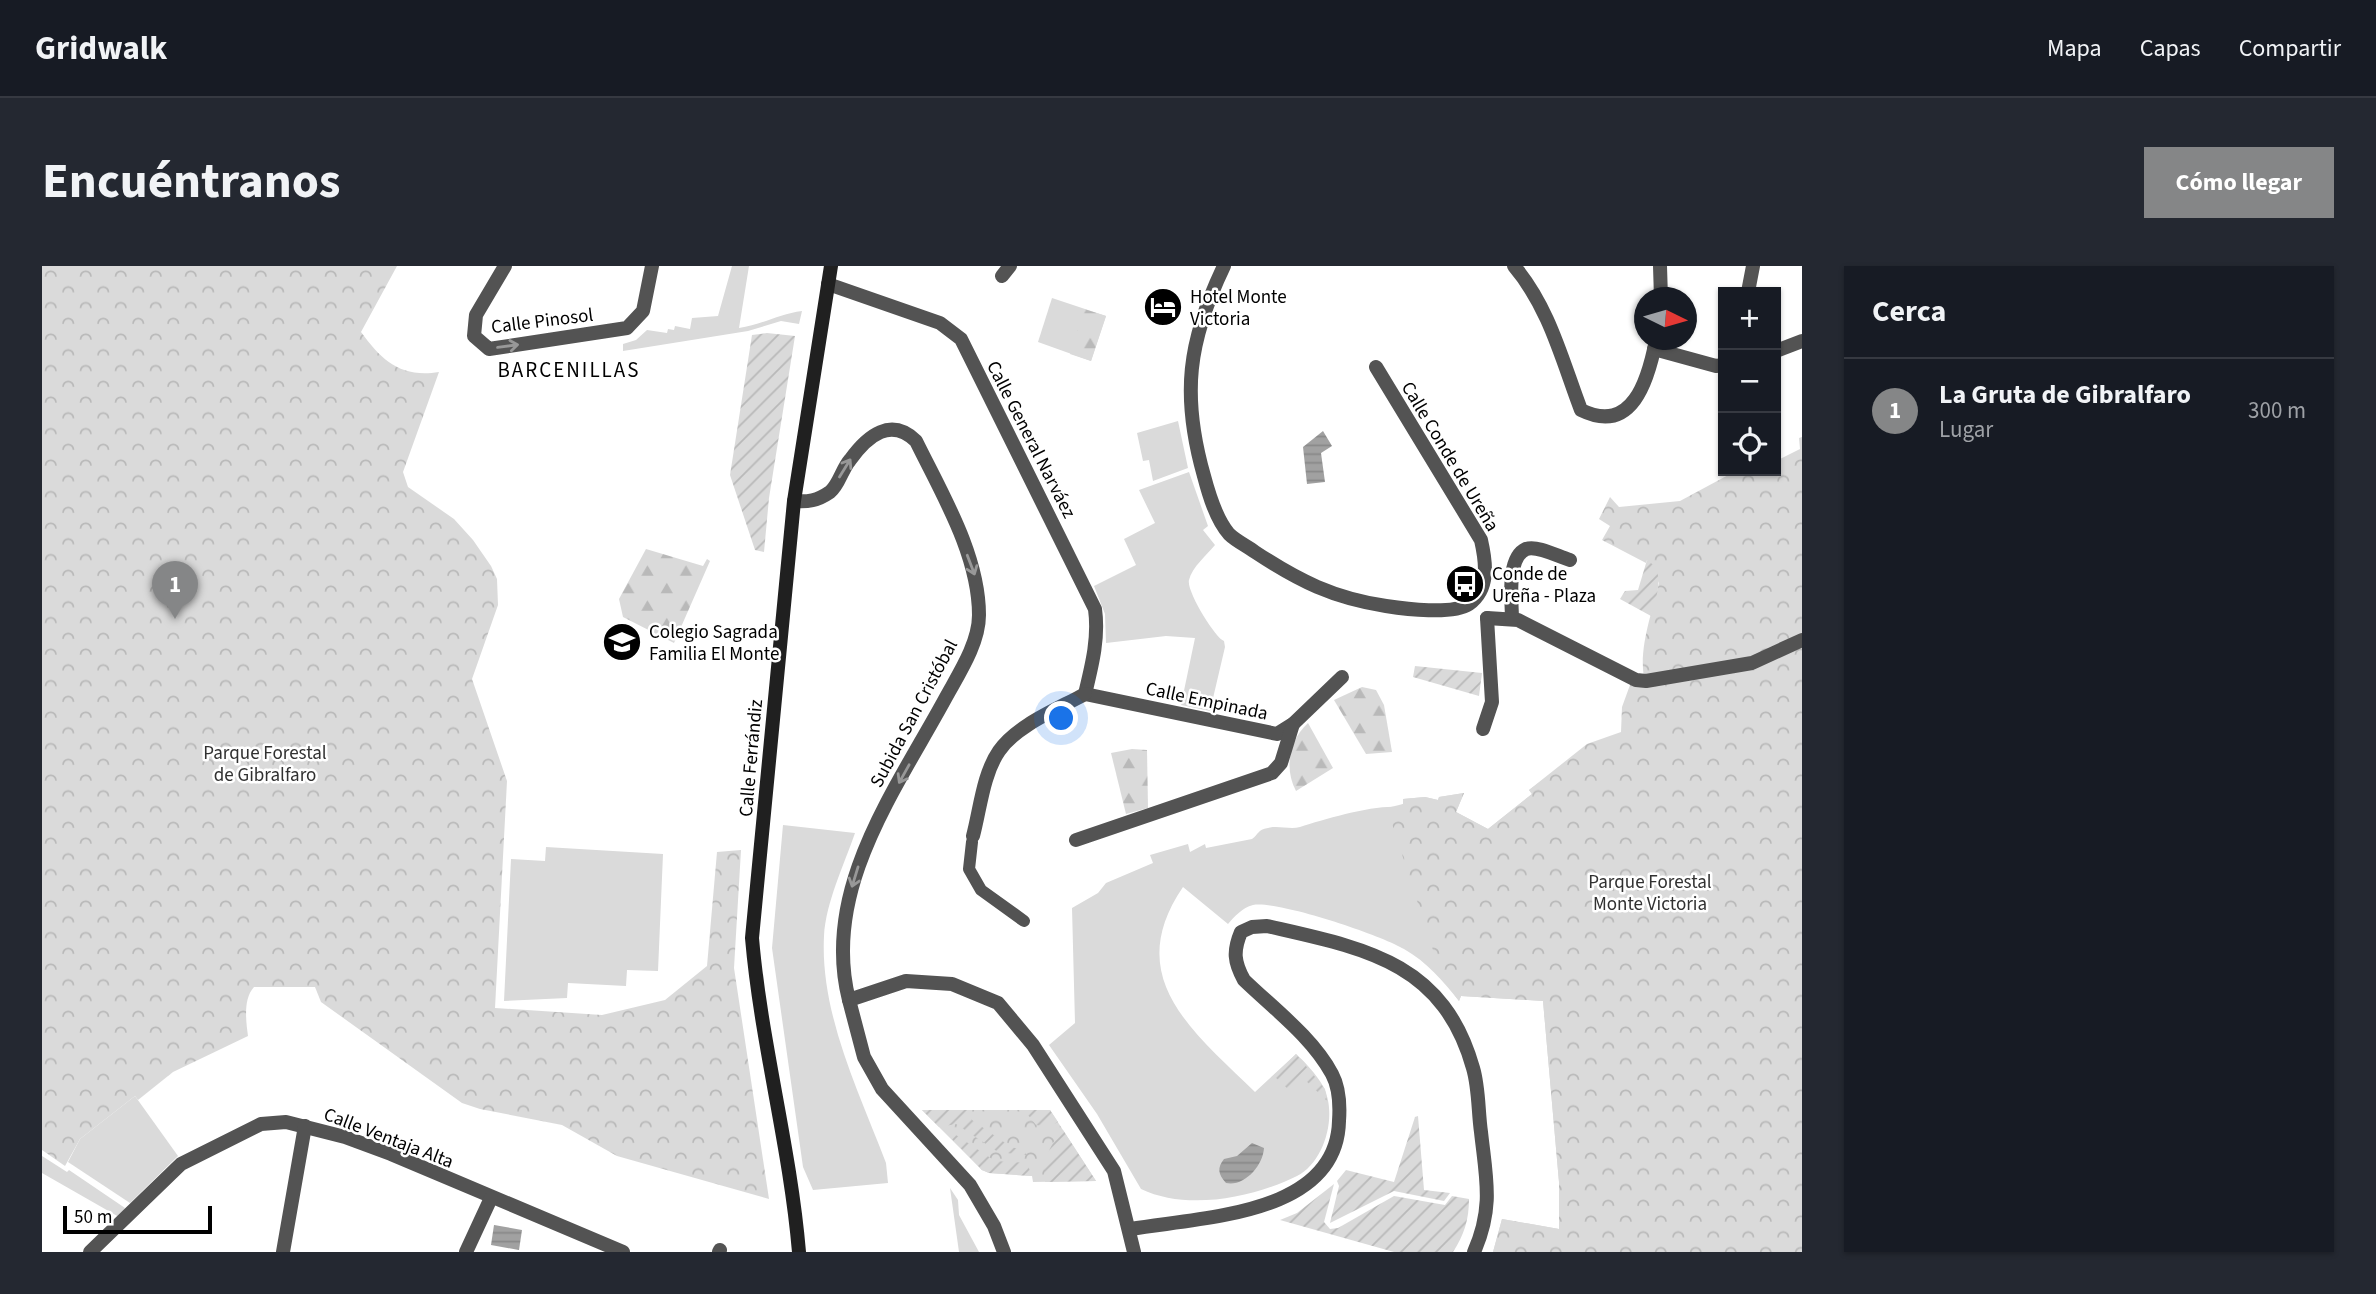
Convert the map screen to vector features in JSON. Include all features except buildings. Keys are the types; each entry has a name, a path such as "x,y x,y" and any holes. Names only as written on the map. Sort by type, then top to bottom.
{"main road":[{"name":"Calle Ferrándiz","path":"799,1252 785,1144 756,991 752,938 794,501 831,266"}],"street":[{"name":"Calle Pinosol","path":"505,266 476,315 474,336 489,349 627,328 643,311 652,266"},
{"path":"1224,266 1213,290 1196,343 1189,387 1196,446 1211,499 1229,534 1311,587 1359,602 1441,610 1468,605 1486,618 1512,619 1636,680 1646,681 1752,663 1802,640"},
{"path":"1514,266 1532,288 1546,316 1581,410 1597,418 1612,418 1632,406 1653,350"},
{"path":"1660,266 1661,287"},
{"path":"1749,287 1753,266"},
{"name":"Calle General Narváez","path":"828,284 940,323 961,339 1095,609 1097,629 1086,694"},
{"path":"1779,350 1802,341"},
{"path":"1672,350 1718,366"},
{"name":"Calle Conde de Ureña","path":"1376,367 1481,540 1485,571 1482,589 1468,605"},
{"name":"Subida San Cristóbal","path":"794,501 811,503 832,491 849,460 870,437 889,429 905,430 916,441 976,577 980,618 970,651 881,814 860,863 844,911 841,954 849,1000"},
{"path":"1512,619 1514,568 1520,555 1526,550 1535,549 1570,560"},
{"path":"1483,729 1492,702 1486,618"},
{"name":"Calle Empinada","path":"1086,694 1277,734 1293,724 1342,677"},
{"path":"1024,921 981,890 969,869 973,839 990,768 998,751 1014,735 1086,694"},
{"path":"1076,840 1272,773 1281,763 1293,724"},
{"path":"1130,1229 1247,1209 1292,1195 1321,1175 1339,1139 1339,1108 1334,1077 1317,1051 1244,980 1238,969 1234,957 1241,932 1252,927 1267,926 1365,952 1408,970 1442,1000 1461,1032 1474,1070 1488,1201 1485,1227 1474,1252"},
{"path":"1004,1252 994,1226 971,1185 882,1089 864,1057 849,1000 906,981 952,984 998,1003 1033,1045 1114,1171 1134,1252"},
{"name":"Calle Ventaja Alta","path":"90,1252 181,1164 261,1124 286,1122 391,1154 623,1252"},
{"path":"283,1252 305,1126"},
{"path":"466,1252 491,1198"}],"green space":[{"name":"Parque Forestal de Gibralfaro","path":"42,266 397,266 361,332 385,359 403,370 439,372 403,472 408,487 454,519 473,540 497,579 498,605 472,679 507,781 495,1008 602,1015 665,1000 707,966 717,852 741,850 734,968 769,1199 617,1156 562,1125 462,1103 321,1002 315,987 254,987 247,1004 248,1036 173,1072 138,1100 135,1096 80,1139 65,1166 42,1150"},
{"path":"732,266 749,266 739,328 802,311 799,324 781,321 748,331 623,351 623,344 636,340 647,330 667,333 668,329 674,330 675,326 690,329 692,318 718,316"},
{"path":"1052,298 1106,316 1091,361 1038,342"},
{"path":"1084,309 1106,316 1091,361 1070,354"},
{"path":"767,333 795,336 769,498 764,552 755,550 730,475 752,335"},
{"path":"1178,421 1188,468 1153,481 1149,460 1143,461 1137,433"},
{"name":"Parque Forestal Monte Victoria","path":"1802,437 1802,1252 1493,1252 1502,1219 1559,1229 1559,1182 1543,1001 1461,996 1459,1001 1442,978 1387,808 1403,804 1403,799 1425,797 1438,800 1439,797 1464,793 1456,812 1488,829 1532,794 1529,790 1587,744 1621,732 1622,707 1630,685 1646,685 1643,673 1644,647 1659,583 1647,560 1646,563 1602,540 1610,526 1599,519 1610,497 1619,507 1680,501 1726,476 1781,476 1781,458 1800,449 1799,438"},
{"path":"1189,472 1208,526 1203,530 1215,545 1193,570 1189,586 1202,614 1224,641 1225,647 1210,711 1181,705 1195,638 1166,636 1106,643 1105,614 1094,586 1136,565 1124,539 1155,523 1139,490"},
{"path":"646,549 703,566 707,559 710,561 674,643 623,617 619,599"},
{"path":"1647,560 1657,571 1658,578 1651,616 1620,599 1625,591 1638,590"},
{"path":"1415,666 1482,673 1479,696 1413,677"},
{"path":"1362,687 1376,690 1384,705 1392,752 1366,754 1334,700"},
{"path":"1308,723 1333,768 1296,791 1290,773 1290,755 1296,738"},
{"path":"1132,749 1147,750 1148,808 1126,814 1111,753"},
{"path":"1548,776 1802,1252 1493,1252 1502,1219 1559,1229 1559,1182 1543,1001 1461,996 1459,1001 1427,966 1392,943 1329,920 1265,905 1245,908 1228,924 1183,887 1166,919 1160,949 1162,976 1173,1001 1189,1025 1255,1092 1296,1054 1323,1086 1327,1097 1329,1123 1315,1160 1297,1176 1279,1184 1240,1196 1199,1200 1159,1196 1141,1189 1097,1114 1049,1045 1075,1023 1072,908 1098,893 1106,883 1153,863 1150,855 1188,844 1190,852 1205,844 1206,848 1252,839 1268,828 1296,828 1363,810 1398,807 1403,804 1403,799 1425,797 1438,800 1439,797 1464,793 1456,812 1488,829 1532,794 1529,790"},
{"path":"783,825 855,833 828,910 824,936 824,965 828,994 843,1052 886,1163 888,1183 813,1190 803,1167 772,948"},
{"path":"546,847 663,854 658,971 627,970 626,986 568,983 567,998 504,1001 511,859 545,861"},
{"path":"1296,1054 1325,1089 1327,1101 1302,1077 1289,1090 1274,1076"},
{"path":"135,1096 178,1156 130,1203 68,1162 80,1139"},
{"path":"922,1110 1050,1110 1096,1181 1033,1182 1032,1176 989,1173 982,1170"},
{"path":"922,1110 971,1110 972,1120 1011,1147 1026,1151 1026,1155 998,1152 956,1124 939,1127"},
{"path":"1024,1110 1050,1110 1058,1122 1049,1127 1036,1125"},
{"path":"1418,1116 1424,1190 1450,1193 1444,1201 1394,1191 1330,1223 1339,1186 1337,1181 1346,1170 1394,1182 1415,1117"},
{"path":"1063,1130 1096,1181 1045,1182 1048,1154"},
{"path":"950,1131 995,1161 1027,1163 1032,1176 989,1173 982,1170 947,1134"},
{"path":"42,1156 67,1172 69,1170 125,1208 119,1217 42,1173"},
{"path":"1334,1184 1324,1222 1330,1229 1338,1228 1394,1196 1445,1205 1452,1196 1469,1199 1467,1221 1453,1252 1394,1252 1280,1220 1297,1213"},
{"path":"950,1188 958,1200 959,1215 979,1252 959,1252"}],"shaded area":[{"path":"1323,431 1332,446 1321,453 1325,482 1307,484 1303,447"},
{"path":"1252,1143 1264,1148 1260,1162 1246,1178 1239,1182 1226,1183 1219,1171 1222,1162 1237,1156"},
{"path":"494,1225 522,1230 519,1250 491,1245"}],"place":[{"name":"Hotel Monte Victoria","path":"1163,307"},
{"name":"Conde de Ureña - Plaza","path":"1465,584"},
{"name":"La Gruta de Gibralfaro","path":"175,619"},
{"name":"Colegio Sagrada Familia El Monte","path":"622,642"}],"district":[{"name":"BARCENILLAS","path":"569,370"}]}
